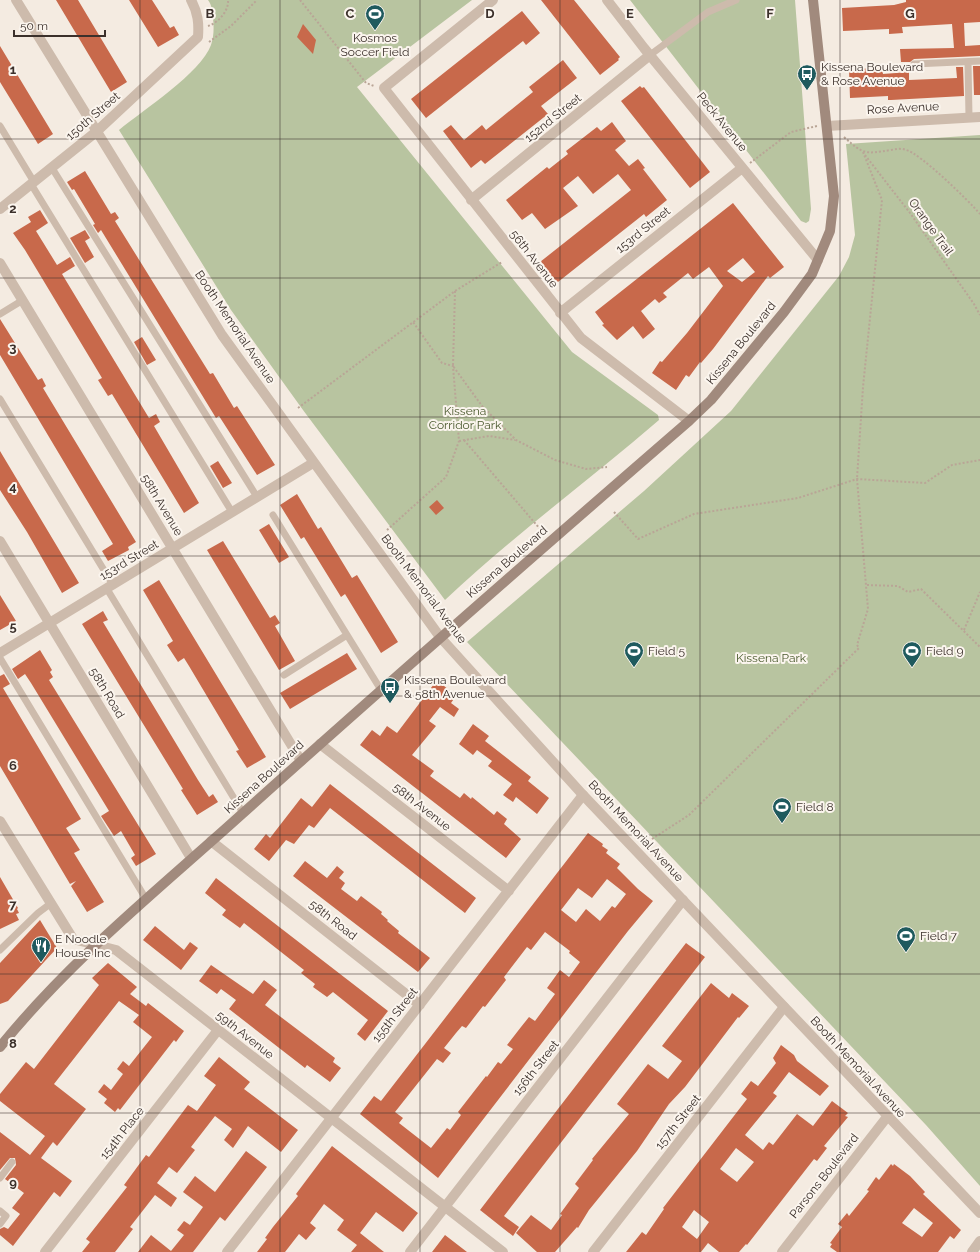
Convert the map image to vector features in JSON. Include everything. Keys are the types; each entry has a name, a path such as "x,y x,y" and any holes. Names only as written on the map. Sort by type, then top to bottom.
{"main road":[{"name":"Kissena Boulevard","path":"0,1047 38,1002 96,945 191,858 244,813 301,760 440,637 690,421 712,400 784,312 812,274 830,231 834,196 814,0"}],"street":[{"name":"Booth Memorial Avenue","path":"16,0 222,335 440,637 583,795 887,1117 980,1213"},
{"path":"191,0 197,10 199,33"},
{"path":"384,88 493,0"},
{"name":"Peck Avenue","path":"607,0 650,55 818,260"},
{"name":"150th Street","path":"0,210 96,132 199,33"},
{"name":"152nd Street","path":"471,200 650,55"},
{"name":"56th Avenue","path":"384,88 581,338 690,421"},
{"name":"Rose Avenue","path":"827,126 980,117"},
{"name":"153rd Street","path":"560,313 742,168"},
{"name":"58th Avenue","path":"0,263 301,760"},
{"name":"153rd Street","path":"0,653 313,463"},
{"name":"58th Road","path":"0,541 191,858"},
{"name":"58th Avenue","path":"320,744 509,891"},
{"name":"155th Street","path":"228,1252 583,795"},
{"name":"59th Avenue","path":"0,821 73,939 116,950 503,1252"},
{"name":"58th Road","path":"212,841 420,1005"},
{"name":"156th Street","path":"410,1252 683,900"},
{"name":"157th Street","path":"593,1252 784,1007"},
{"name":"154th Place","path":"45,1252 218,1030"},
{"name":"Parsons Boulevard","path":"782,1252 887,1117"},
{"path":"972,1252 980,1241"}],"lane":[{"path":"650,55 708,12 736,0"},
{"path":"914,64 980,61"},
{"path":"968,62 970,117"},
{"path":"0,126 232,512"},
{"path":"52,168 257,497"},
{"path":"0,314 23,300"},
{"path":"0,399 244,813"},
{"path":"272,515 381,690"},
{"path":"284,675 347,635"},
{"path":"0,658 146,899"},
{"path":"0,950 38,913 50,904"},
{"path":"0,1178 12,1162"},
{"path":"0,1211 6,1216 0,1224"}],"path":[{"path":"199,33 222,17 228,0"},
{"path":"209,42 232,26 257,0"},
{"path":"300,0 366,83 384,88"},
{"path":"742,168 791,132 808,127"},
{"name":"Orange Trail","path":"844,137 863,152 910,212 974,304 980,315"},
{"path":"652,839 689,815 859,648 857,645 868,609 857,479 862,387 882,200 863,152 873,153 900,149 909,151 940,176 980,214"},
{"path":"298,408 454,291 502,262"},
{"path":"387,530 446,477 459,441 453,366 454,291"},
{"path":"413,322 442,363 453,366 482,406 516,440 555,460 586,469 607,467"},
{"path":"459,441 489,436 516,440"},
{"path":"464,440 540,529"},
{"path":"614,512 638,539 694,514 798,498 857,479 924,483 952,465 980,460"},
{"path":"867,585 898,586 908,592 921,590 980,647"},
{"path":"964,630 980,592"}],"green space":[{"name":"Kissena Corridor Park","path":"208,0 472,0 357,87 572,352 658,415 659,420 497,553 445,600 303,410 231,310 119,130 184,79 205,56 211,45 214,32 212,11"},
{"path":"630,0 795,0 811,209 809,221 806,223 801,221"},
{"name":"Kissena Park","path":"980,135 980,1186 926,1125 467,642 644,491 731,411 839,276 849,257 855,235 846,144"}],"building":[{"path":"56,0 78,0 127,82 111,92"},
{"path":"129,0 152,0 170,28 174,26 179,35 158,47"},
{"path":"541,0 574,0 620,57 618,59 619,60 600,75"},
{"path":"906,0 980,0 980,22 964,23 965,46 980,45 980,56 914,59 910,62 901,62 900,49 954,48 952,24 902,27 903,33 889,34 889,29 843,31 842,8 894,5 906,2"},
{"path":"522,11 540,33 526,45 523,41 426,118 411,99"},
{"path":"303,24 316,40 313,54 297,37"},
{"path":"0,46 53,134 38,144 0,82"},
{"path":"563,60 577,78 541,106 548,114 485,164 481,160 471,168 443,131 451,125 464,140 482,125 486,130 533,92 529,87"},
{"path":"973,66 980,66 980,95 974,95"},
{"path":"882,67 883,74 909,72 909,80 957,78 956,67 963,67 964,96 891,100 888,100 888,96 850,98 849,70"},
{"path":"640,86 642,88 644,87 710,172 690,188 621,101"},
{"path":"612,122 626,141 615,150 629,166 638,159 645,168 643,169 667,200 646,217 644,214 558,282 556,280 555,281 540,262 631,190 618,174 593,194 578,176 563,188 578,206 545,229 532,213 522,220 506,200 547,167 549,169 568,154 566,151 597,127 601,131"},
{"path":"85,171 111,214 115,212 119,218 115,221 210,374 213,373 234,408 237,406 275,465 257,475 219,416 216,418 101,230 98,233 93,225 95,224 74,189 72,190 67,182"},
{"path":"733,203 784,267 770,278 768,276 713,349 701,363 700,362 689,377 686,375 676,390 652,373 660,361 662,362 687,333 723,286 709,267 693,279 688,273 663,293 667,297 659,303 655,299 641,311 655,329 643,339 633,326 617,340 602,325 604,324 595,312","holes":["743,258 755,272 742,282 727,271"]},
{"path":"40,210 48,223 36,231 57,265 70,257 75,266 62,274 149,418 156,414 160,422 154,426 199,503 184,513 112,394 108,396 98,380 102,378 25,250 13,233 31,222 28,217"},
{"path":"85,230 90,238 85,241 94,257 85,263 70,238"},
{"path":"0,319 38,380 42,378 46,386 43,388 136,542 128,547 129,550 108,561 102,551 113,544 0,355"},
{"path":"142,337 156,360 147,365 134,342"},
{"path":"0,451 79,583 62,593 27,532 0,490"},
{"path":"218,461 232,483 223,488 210,466"},
{"path":"297,494 318,529 321,527 352,578 357,575 398,642 381,653 345,594 341,597 304,537 301,539 280,505"},
{"path":"437,500 444,508 436,515 429,507"},
{"path":"269,524 289,557 279,563 259,530"},
{"path":"223,541 270,618 275,615 280,623 275,626 295,661 279,670 207,550"},
{"path":"159,580 266,757 247,768 236,751 239,750 184,658 178,662 167,645 173,641 143,590"},
{"path":"0,595 16,621 0,630"},
{"path":"103,611 108,620 103,622 198,780 209,797 213,794 218,802 197,815 181,790 183,789 82,624"},
{"path":"40,650 52,670 50,672 53,677 49,680 156,854 136,866 131,858 135,855 121,831 114,836 101,816 109,811 31,683 25,674 18,679 12,669"},
{"path":"347,653 357,669 290,709 280,693"},
{"path":"4,674 10,684 3,688 81,819 66,828 80,850 74,853 104,902 87,912 71,886 76,881 70,884 0,766 0,676"},
{"path":"437,680 456,696 451,703 459,709 454,717 440,707 429,721 436,726 412,755 434,771 430,776 460,798 464,793 471,799 472,797 494,815 497,811 507,819 504,824 521,839 506,858 360,745 372,730 380,736 387,726 397,733"},
{"path":"473,724 489,736 485,741 531,777 528,781 549,798 537,814 516,797 513,802 503,795 512,784 488,766 492,761 477,750 473,755 459,744"},
{"path":"330,784 476,898 465,913 330,808 314,828 309,825 294,844 286,840 269,861 254,849 266,834 270,838 301,798 312,807"},
{"path":"588,833 603,844 602,846 608,850 606,853 620,864 617,868 638,889 653,901 628,931 438,1178 360,1114 374,1096 381,1101","holes":["607,879 626,894 615,908 612,906 600,921 586,909 576,922 561,910 578,888 592,898","545,932 570,951 569,953 580,962 569,977 560,970 547,988 555,994 535,1021 529,1017 507,1045 513,1049 501,1064 498,1062 487,1077 486,1076 458,1112 461,1115 450,1130 447,1128 431,1148 399,1123 403,1118 395,1112 437,1059 443,1063 451,1053 444,1048 462,1026 466,1028 483,1006 485,1007 506,980 504,977 527,947 531,950"]},
{"path":"305,861 327,878 337,866 344,872 339,878 345,883 341,889 357,901 361,896 382,912 381,914 388,920 387,921 399,931 398,933 430,958 418,972 293,876"},
{"path":"0,877 18,908 19,913 16,914 19,920 0,929"},
{"path":"216,878 388,1011 365,1041 357,1034 368,1020 333,992 327,997 313,987 315,984 301,973 304,970 244,923 240,928 222,915 226,910 205,893"},
{"path":"40,920 57,948 8,1001 0,1004 0,963"},
{"path":"155,926 184,950 190,942 198,948 181,970 143,940"},
{"path":"686,943 705,957 504,1216 519,1227 513,1236 480,1210"},
{"path":"108,963 137,987 130,994 146,1006 148,1003 184,1031 176,1042 174,1040 120,1110 118,1108 115,1112 104,1103 107,1099 98,1092 104,1084 111,1090 123,1074 117,1069 123,1061 129,1066 152,1037 133,1022 139,1015 119,1001 54,1084 86,1109 57,1146 53,1142 41,1158 72,1181 60,1197 54,1192 13,1246 0,1235 0,1229 4,1227 8,1229 20,1214 12,1208 24,1193 5,1179 16,1165 15,1158 10,1158 0,1170 0,1132 30,1155 45,1136 0,1101 0,1094 26,1062 34,1069 99,985 92,978"},
{"path":"211,965 253,994 264,980 277,990 265,1005 335,1058 333,1062 341,1068 330,1082 307,1065 305,1068 229,1009 236,1000 221,989 217,994 199,981"},
{"path":"711,983 729,998 732,993 749,1006 739,1018 738,1017 685,1087 669,1104 637,1151 589,1210 578,1228 577,1227 555,1252 537,1252 516,1233 531,1215 551,1230 562,1215 560,1214 579,1188 575,1184 593,1160 592,1159 629,1114 617,1104 648,1064 668,1079 682,1061 662,1046"},
{"path":"781,1045 794,1055 797,1061 829,1086 820,1096 789,1072 773,1093 777,1096 745,1135 763,1150 769,1142 773,1145 797,1114 813,1126 832,1101 848,1113 845,1116 848,1117 824,1146 827,1148 817,1161 814,1159 747,1245 746,1244 739,1252 719,1252 708,1243 701,1252 626,1252 642,1232 646,1235 664,1209 663,1208 747,1099 741,1094 751,1081 758,1086 776,1063 773,1058","holes":["736,1148 754,1162 737,1182 720,1169","694,1210 709,1222 697,1239 682,1227"]},
{"path":"219,1057 250,1082 244,1089 298,1130 281,1152 248,1126 233,1148 224,1140 232,1129 215,1116 191,1147 195,1150 177,1173 169,1167 157,1183 177,1198 171,1207 155,1195 130,1227 133,1229 115,1252 82,1252 90,1242 86,1239 127,1187 124,1185 146,1155 149,1157 188,1105 197,1111 216,1085 204,1076"},
{"path":"332,1146 418,1213 403,1232 376,1212 360,1233 384,1252 351,1252 357,1245 337,1230 344,1220 324,1204 310,1223 316,1228 306,1240 299,1234 285,1252 257,1252 267,1239 265,1238 273,1227 298,1196 296,1194"},
{"path":"246,1151 267,1167 225,1221 220,1217 193,1252 138,1252 151,1235 171,1251 184,1235 177,1230 184,1221 190,1225 203,1207 183,1192 195,1176 215,1192"},
{"path":"891,1164 893,1166 894,1164 910,1176 925,1192 923,1194 961,1230 954,1239 950,1236 938,1252 837,1252 830,1247 832,1244 830,1243 842,1227 838,1224 847,1213 849,1216 869,1191 867,1190 876,1177 879,1180","holes":["914,1208 933,1223 922,1237 902,1223"]},
{"path":"445,1235 467,1252 432,1252"}],"place":[{"name":"Kosmos Soccer Field","path":"375,31"},
{"name":"Kissena Boulevard & Rose Avenue","path":"807,91"},
{"name":"Field 5","path":"634,668"},
{"name":"Field 9","path":"912,668"},
{"name":"Kissena Boulevard & 58th Avenue","path":"390,704"},
{"name":"Field 8","path":"782,824"},
{"name":"Field 7","path":"906,953"},
{"name":"E Noodle House Inc","path":"41,963"}]}
